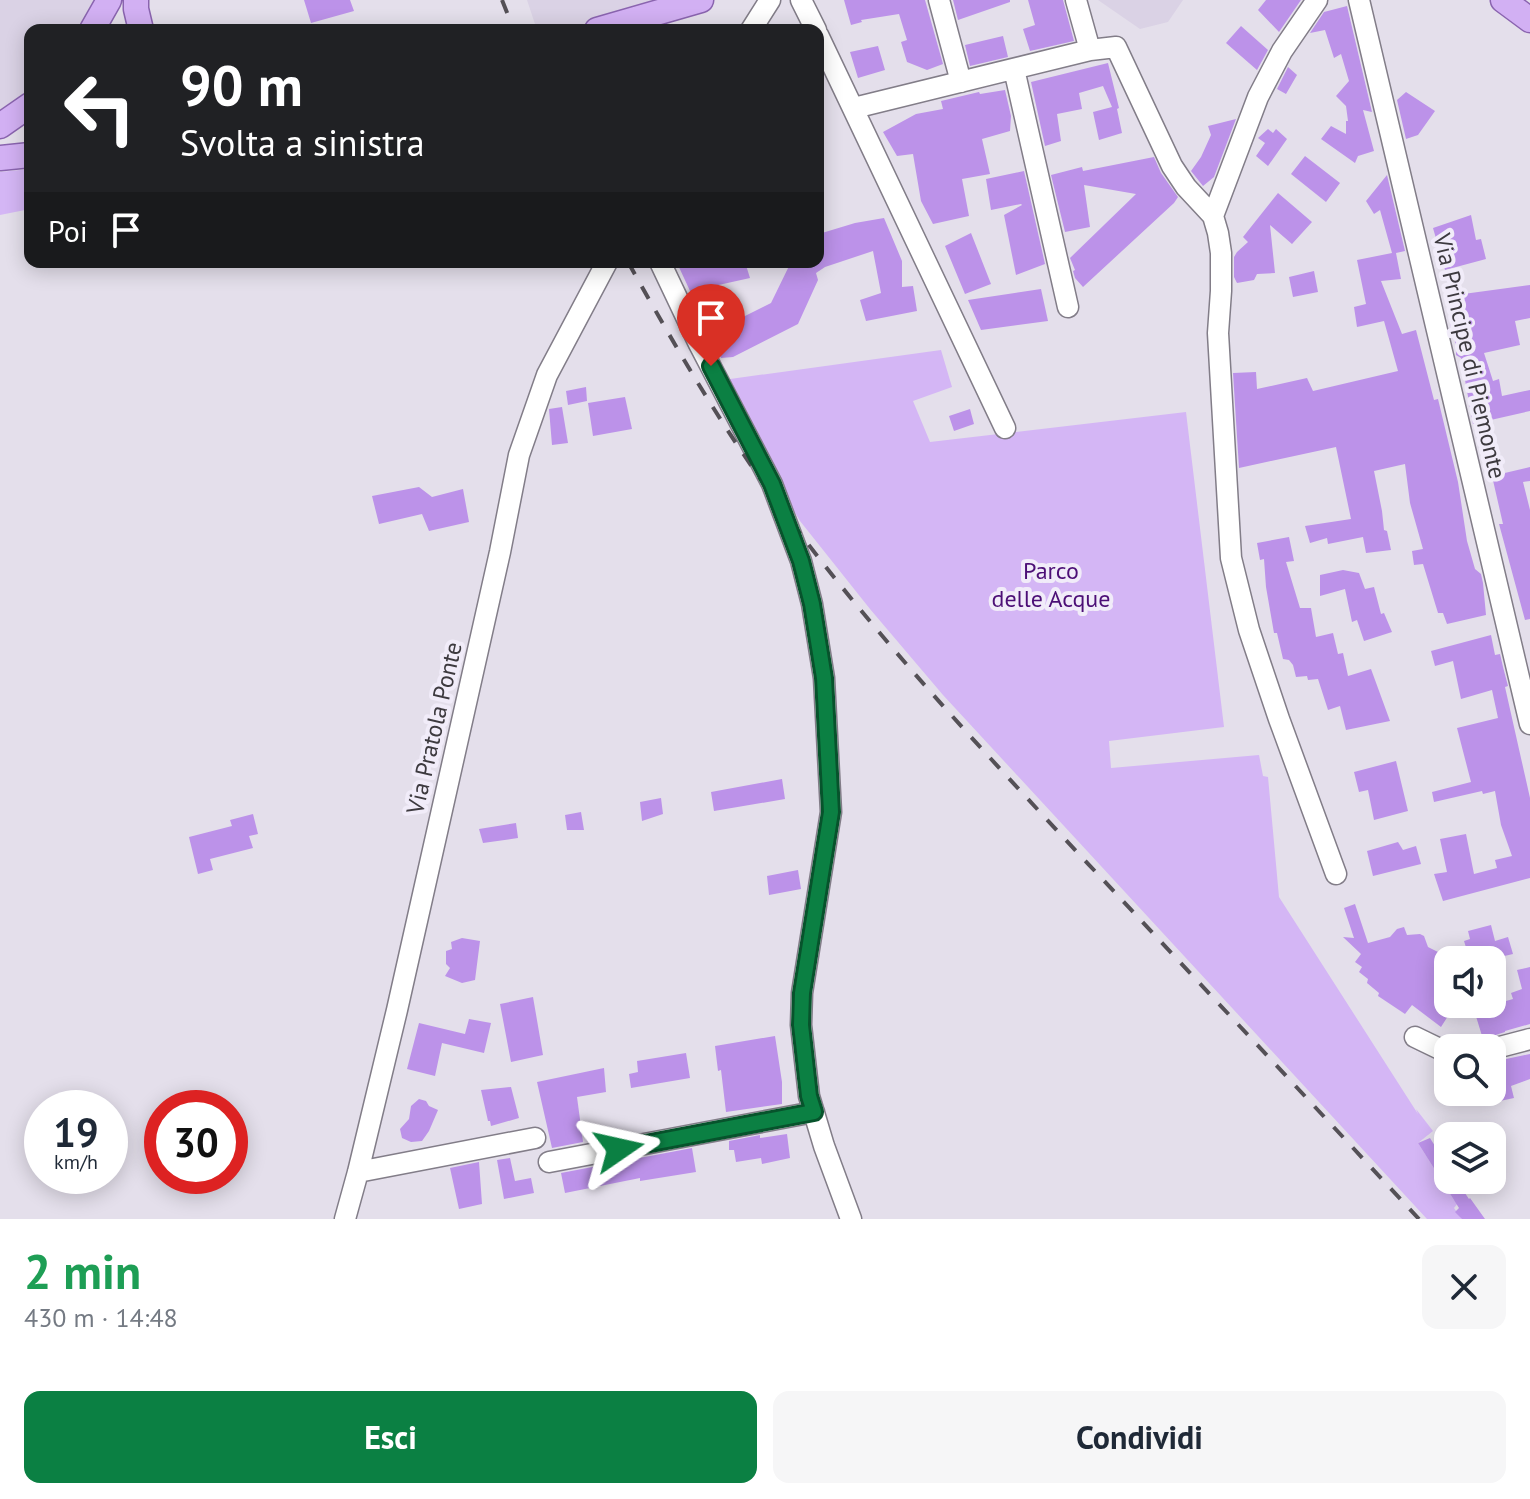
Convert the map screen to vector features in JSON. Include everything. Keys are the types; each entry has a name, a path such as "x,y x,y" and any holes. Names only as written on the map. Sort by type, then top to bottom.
{"main road":[{"path":"95,24 109,0"},
{"path":"136,0 140,24"},
{"path":"618,24 701,0"},
{"path":"1503,0 1530,20"},
{"path":"0,126 24,109"},
{"path":"0,158 24,156"}],"street":[{"path":"755,24 770,0"},
{"path":"801,0 813,24"},
{"path":"939,0 961,82"},
{"path":"1076,0 1090,50"},
{"path":"1213,216 1258,97 1282,51 1317,0"},
{"name":"Via Principe di Piemonte","path":"1359,0 1530,724"},
{"path":"824,46 1005,428"},
{"path":"854,108 1090,50 1116,47 1172,166 1186,187 1213,216 1218,233 1221,253 1218,333 1231,558 1266,682 1336,874"},
{"path":"1014,69 1068,307"},
{"name":"Via Pratola Ponte","path":"345,1219 397,1010 519,455 547,375 604,268"},
{"path":"663,268 772,484 801,561 812,604 824,678 831,812 802,993 803,1039 809,1096 851,1219"},
{"path":"1415,1037 1434,1046"},
{"path":"1506,1045 1530,1039"},
{"path":"549,1162 814,1112"},
{"path":"358,1172 535,1138"}],"shaded area":[{"path":"0,0 98,0 83,24 24,24 24,98 0,115"},
{"path":"527,0 672,0 588,24 535,24"},
{"path":"1098,0 1183,0 1168,22 1140,29"}],"green space":[{"path":"24,170 24,210 0,215 0,172"},
{"name":"Parco delle Acque","path":"941,350 952,387 913,401 930,442 1186,412 1224,727 1109,741 1111,768 1259,755 1263,776 1268,777 1279,897 1418,1114 1416,1109 1433,1131 1418,1143 1434,1168 1434,1194 1450,1194 1458,1203 1454,1208 1462,1219 1427,1219 943,695 800,521 723,380"}],"building":[{"path":"304,0 350,0 354,11 311,23"},
{"path":"844,0 925,0 943,64 927,70 907,62 901,42 907,40 899,14 861,20 851,25"},
{"path":"953,0 1010,0 1010,2 958,20"},
{"path":"1028,0 1063,0 1074,41 1030,51 1023,29 1035,25"},
{"path":"1266,0 1301,0 1279,32 1258,10"},
{"path":"1347,6 1372,112 1363,110 1374,151 1358,156 1355,163 1321,139 1331,126 1346,134 1346,106 1336,96 1349,81 1341,54 1334,58 1325,30 1310,33 1324,12"},
{"path":"1241,26 1268,50 1257,70 1226,43"},
{"path":"1003,36 1008,57 970,66 965,45"},
{"path":"878,46 885,70 858,78 850,52"},
{"path":"1108,63 1122,133 1099,140 1093,112 1112,107 1103,86 1079,93 1082,109 1057,114 1061,141 1045,146 1031,82"},
{"path":"1288,67 1297,75 1286,94 1277,89"},
{"path":"1005,90 1011,116 1010,131 982,139 990,174 962,179 969,216 933,224 921,201 913,154 897,156 883,132 916,114 943,109 941,101 979,92"},
{"path":"1406,92 1435,111 1418,135 1406,139 1397,100"},
{"path":"1236,119 1214,177 1203,186 1191,171 1211,135 1208,126"},
{"path":"1268,129 1273,133 1276,129 1287,139 1268,166 1256,156 1265,143 1258,138"},
{"path":"1305,156 1340,183 1326,202 1291,174"},
{"path":"1154,157 1178,197 1083,287 1075,278 1070,258 1136,194 1084,185 1090,227 1065,232 1051,175 1082,167 1083,171"},
{"path":"1024,171 1045,264 1016,275 1004,215 1022,205 991,210 986,179"},
{"path":"1387,175 1405,251 1396,253 1401,279 1381,281 1402,334 1416,330 1434,400 1438,399 1458,482 1467,541 1475,569 1481,574 1483,583 1486,615 1447,624 1443,613 1438,613 1423,564 1414,565 1412,551 1423,549 1410,503 1405,464 1374,471 1384,530 1387,531 1391,550 1366,553 1363,537 1328,544 1327,538 1310,543 1305,526 1351,519 1336,447 1239,468 1233,373 1256,372 1257,389 1307,378 1313,391 1398,371 1384,321 1357,327 1354,307 1366,304 1357,260 1392,253 1380,210 1374,214 1366,201"},
{"path":"1278,193 1312,222 1292,244 1270,225 1275,273 1257,274 1254,280 1237,283 1234,257 1248,242 1243,237"},
{"path":"1471,215 1476,240 1481,239 1486,259 1445,270 1433,228"},
{"path":"884,218 902,261 902,287 913,286 917,311 866,321 860,300 881,293 873,251 824,268 824,232"},
{"path":"971,233 991,284 965,294 945,246"},
{"path":"679,268 747,268 750,278 714,286 731,323 771,303 788,268 824,268 816,273 818,280 798,324 733,357 721,358"},
{"path":"1314,271 1318,292 1293,297 1289,277"},
{"path":"1530,285 1530,318 1515,321 1520,345 1484,353 1493,381 1499,379 1502,396 1530,390 1530,411 1473,424 1461,358 1456,355 1450,324 1462,321 1456,295"},
{"path":"1041,289 1048,321 981,330 968,300"},
{"path":"586,387 587,401 568,405 566,391"},
{"path":"625,397 632,429 593,436 588,403"},
{"path":"562,407 568,443 552,445 549,409"},
{"path":"970,409 974,424 954,431 949,416"},
{"path":"1530,467 1530,481 1523,482 1530,510 1530,619 1525,620 1499,524 1503,524 1492,476"},
{"path":"419,487 432,497 463,489 469,522 429,531 422,514 379,524 372,496"},
{"path":"1289,537 1294,561 1286,562 1300,608 1311,608 1316,637 1333,633 1338,654 1343,653 1348,676 1371,669 1390,721 1346,730 1340,706 1328,710 1318,679 1296,677 1293,665 1283,659 1277,633 1274,633 1264,559 1260,560 1257,543"},
{"path":"1343,570 1359,573 1365,589 1374,587 1381,614 1384,613 1392,632 1364,641 1357,620 1352,622 1345,589 1320,596 1320,575"},
{"path":"1491,635 1495,655 1500,654 1508,686 1505,687 1530,798 1530,878 1443,901 1434,874 1447,872 1440,839 1466,834 1474,874 1497,868 1495,860 1512,856 1501,825 1495,791 1434,802 1432,792 1471,782 1457,728 1498,718 1492,690 1461,699 1453,661 1435,666 1431,651"},
{"path":"1396,761 1408,811 1374,820 1368,790 1359,792 1354,772"},
{"path":"782,779 785,799 714,811 711,792"},
{"path":"661,798 663,814 642,821 640,802"},
{"path":"581,812 584,830 567,830 565,815"},
{"path":"253,814 258,834 249,836 253,848 210,859 213,870 198,874 189,837 232,826 230,820"},
{"path":"516,823 518,838 483,843 479,829"},
{"path":"1398,842 1403,850 1416,846 1421,864 1373,876 1367,851"},
{"path":"798,870 801,889 769,895 767,876"},
{"path":"1355,904 1368,943 1390,937 1397,929 1404,927 1407,935 1424,936 1428,947 1434,950 1434,1018 1447,1018 1441,1027 1412,1005 1405,1014 1378,996 1379,993 1367,983 1368,979 1359,972 1362,967 1355,962 1361,954 1343,937 1354,938 1344,908"},
{"path":"1491,925 1495,941 1508,937 1513,954 1506,956 1506,946 1466,946 1464,941 1470,939 1468,931"},
{"path":"462,938 480,941 475,980 462,983 445,976 450,968 446,964 446,951 452,949 451,942"},
{"path":"1530,967 1530,1024 1499,1034 1481,1034 1476,1018 1506,1018 1506,1001 1513,999 1511,993 1522,989 1517,970"},
{"path":"533,997 543,1055 511,1062 500,1004"},
{"path":"469,1019 491,1023 484,1053 442,1043 435,1076 407,1069 419,1023 465,1034"},
{"path":"775,1036 782,1104 726,1112 715,1046"},
{"path":"686,1053 690,1078 631,1088 629,1074 638,1072 637,1061"},
{"path":"1530,1054 1530,1079 1511,1086 1514,1098 1506,1100 1506,1059"},
{"path":"604,1068 606,1092 577,1097 583,1142 552,1148 537,1082"},
{"path":"511,1087 519,1118 491,1126 481,1090"},
{"path":"419,1099 438,1110 422,1141 411,1142 402,1138 400,1129 409,1119 411,1106"},
{"path":"787,1134 790,1158 762,1164 761,1158 736,1162 734,1150 729,1150 729,1141"},
{"path":"1430,1138 1434,1144 1434,1168 1418,1143"},
{"path":"692,1148 696,1172 640,1181 640,1178 565,1193 561,1173"},
{"path":"510,1158 515,1181 531,1178 534,1193 504,1199 497,1160"},
{"path":"479,1162 482,1204 459,1209 450,1168"},
{"path":"1450,1194 1466,1194 1485,1219 1462,1219 1455,1212 1459,1208"}],"railway":[{"path":"502,0 512,24"},
{"path":"631,268 744,455 861,611 990,757 1419,1219"}],"route":[{"path":"619,1149 814,1112 809,1096 801,1025 802,993 831,812 824,678 812,604 801,561 772,484 711,366"}]}
